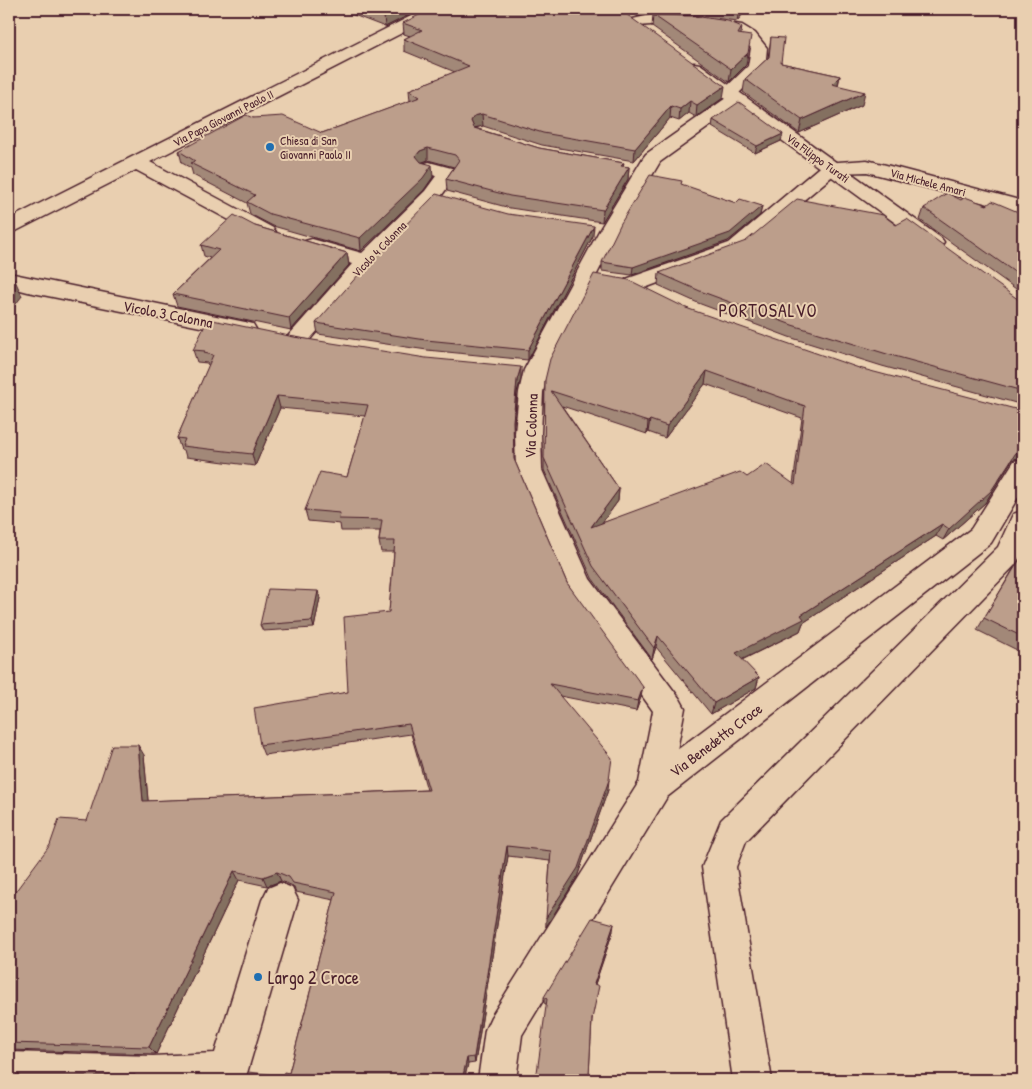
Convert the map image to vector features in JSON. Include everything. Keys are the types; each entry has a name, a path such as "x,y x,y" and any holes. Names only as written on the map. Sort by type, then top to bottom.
{"street":[{"name":"Via Papa Giovanni Paolo II","path":"9,227 436,9"},
{"name":"Via Colonna","path":"655,786 669,708 578,586 530,470 528,433 531,392 526,369 610,280 600,230 634,169 653,158 732,96 756,68 759,48 749,36 736,28 675,20 627,18 658,41"},
{"name":"Via Filippo Turati","path":"681,58 951,254"},
{"path":"135,162 265,232 366,261"},
{"name":"Via Michele Amari","path":"831,167 867,166 1023,208"},
{"path":"610,280 736,247 831,167"},
{"name":"Vicolo 4 Colonna","path":"281,337 366,261 442,198 448,173 429,168"},
{"name":"Vicolo 3 Colonna","path":"9,280 28,286 281,337 325,344"},
{"path":"610,280 659,296"},
{"name":"Via Benedetto Croce","path":"497,1080 504,1030 655,786 981,536 1023,468"},
{"path":"752,1080 719,867 733,831 1009,553 1023,521"},
{"path":"9,1071 153,1076 227,1076 280,900"}],"building":[{"path":"366,9 398,9 384,16"},
{"path":"431,9 619,9 725,86 697,105 690,101 680,109 671,106 635,149 543,133 482,114 474,116 471,121 474,128 539,148 624,163 621,166 629,167 603,210 510,196 446,179 459,160 455,155 428,148 420,151 416,156 421,162 432,165 423,178 360,238 270,214 247,202 255,195 190,163 195,161 179,151 246,115 253,118 283,116 322,133 420,97 409,90 469,66 404,39 422,30 403,23"},
{"path":"653,15 694,16 728,21 742,27 738,34 751,36 748,53 731,69"},
{"path":"771,37 784,38 781,63 840,76 832,84 865,92 802,120 745,79 769,57"},
{"path":"739,102 783,134 757,146 713,120"},
{"path":"650,175 682,181 681,184 736,203 740,199 762,206 730,233 633,267 602,262 621,223"},
{"path":"947,193 961,200 965,197 987,205 992,201 1023,214 1023,278 924,208"},
{"path":"436,194 508,214 594,226 528,350 426,340 316,323 374,257"},
{"path":"797,199 883,215 896,225 907,219 1023,301 1023,391 887,354 792,325 700,291 659,273 746,241"},
{"path":"234,215 255,226 347,253 289,318 173,294 219,250 201,245"},
{"path":"594,274 629,280 686,308 859,368 1023,411 1023,446 1019,448 991,491 949,529 942,524 801,615 804,619 736,653 759,677 714,703 658,636 654,648 593,566 544,458 545,380 550,359","holes":["707,371 805,406 795,485 766,464 747,477 740,472 591,527 619,489 551,391 648,422 650,420 667,426"]},
{"path":"208,319 294,337 426,358 521,367 517,380 513,421 514,459 567,583 643,687 638,701 550,684 612,758 609,780 578,868 546,918 551,851 507,846 474,1057 467,1058 462,1080 246,1080 248,1072 283,1076 284,1072 289,1073 336,892 293,883 289,877 277,872 263,877 234,871 149,1047 9,1043 9,900 50,845 59,819 87,821 112,745 138,745 143,801 429,790 409,724 260,745 254,708 348,692 344,617 389,612 395,541 379,541 382,520 339,519 340,513 305,510 320,472 347,477 368,405 277,396 252,454 182,446 185,439 177,438 213,355 204,353 205,351 193,350"},
{"path":"1023,554 1023,637 984,618"},
{"path":"268,589 318,591 312,621 260,625"},
{"path":"592,918 614,924 594,984 599,986 592,1019 589,1075 586,1074 586,1080 536,1080 547,999 544,997"},
{"path":"9,1075 135,1075 133,1080 9,1080"}],"place":[{"name":"Chiesa di San Giovanni Paolo II","path":"270,147"},
{"name":"Largo 2 Croce","path":"258,977"}],"district":[{"name":"PORTOSALVO","path":"768,310"}]}
